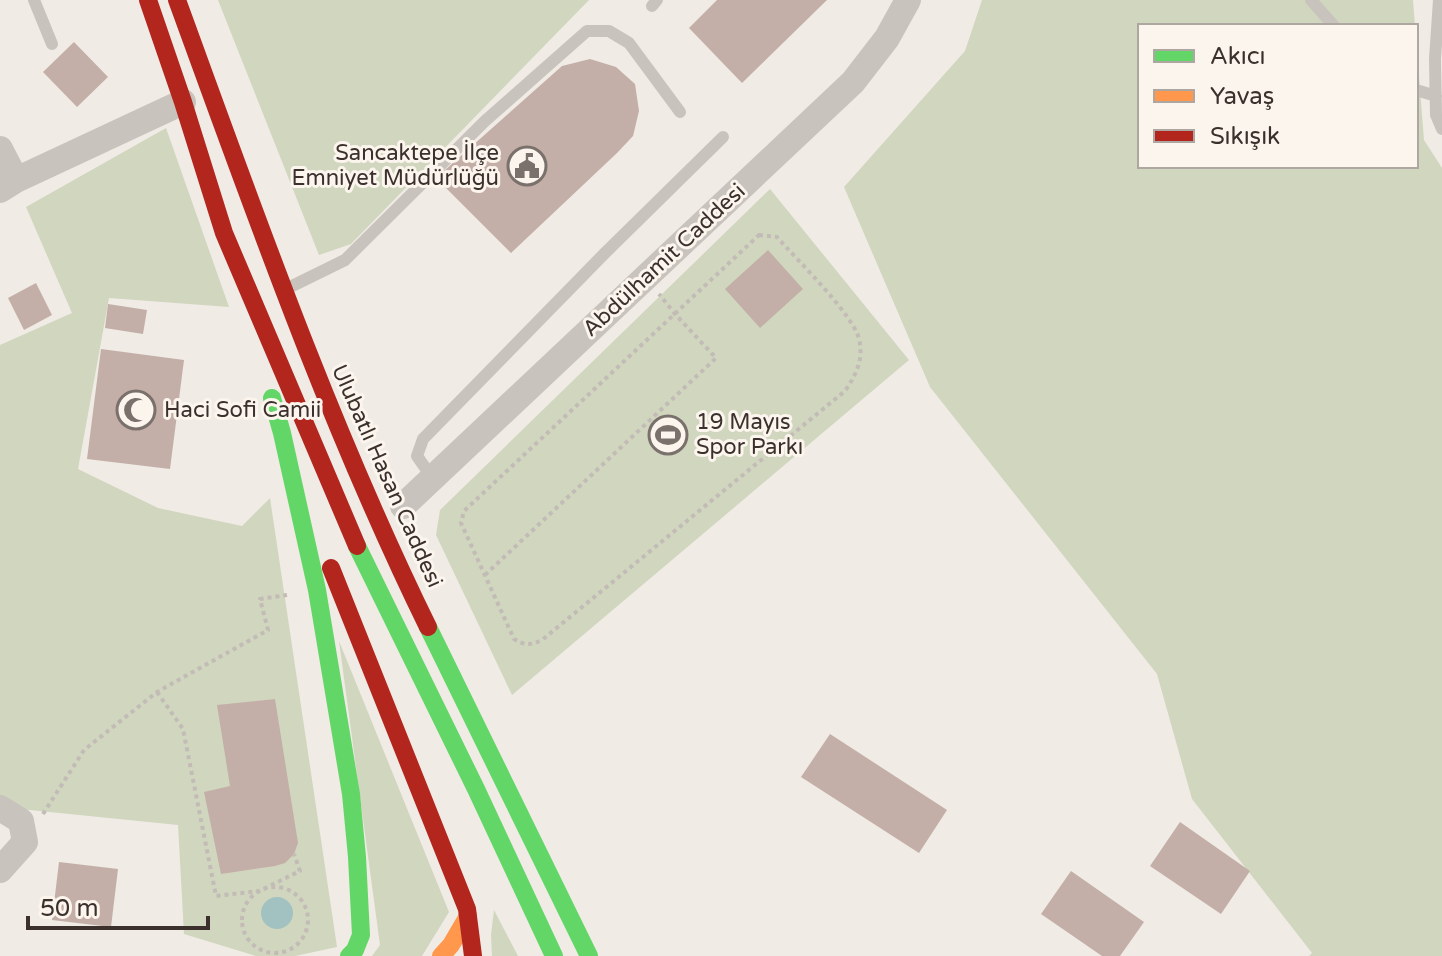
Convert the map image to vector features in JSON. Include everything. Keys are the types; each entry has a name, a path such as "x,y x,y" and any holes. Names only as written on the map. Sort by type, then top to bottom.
{"main road":[{"path":"148,0 224,233 282,433 317,590 351,794 357,857 361,935 349,956"},
{"name":"Ulubatlı Hasan Caddesi","path":"177,0 284,291 325,393 416,603 589,956"},
{"path":"224,233 352,535 554,956"},
{"path":"325,393 367,453"},
{"path":"282,433 349,617 467,909 473,956"},
{"path":"441,956 468,916"}],"street":[{"name":"Abdülhamit Caddesi","path":"401,505 433,479 853,82 887,38 907,0"},
{"path":"0,149 8,185 183,102"},
{"path":"0,808 21,821 25,842 0,870"}],"lane":[{"path":"34,0 52,44"},
{"path":"1311,0 1332,24"},
{"path":"1439,0 1435,59 1436,115 1442,129"},
{"path":"284,291 345,260 485,121 587,31 609,31 629,43 680,112"},
{"path":"1418,91 1436,96"},
{"path":"433,479 417,456 423,439 723,137"}],"path":[{"path":"759,235 777,237 848,317 859,338 860,359 856,376 845,391 533,645 523,645 514,639 485,575 461,523 464,511 759,235"},
{"path":"485,575 716,358 646,277"},
{"path":"25,842 84,750 157,692 268,630 260,599 317,590"},
{"path":"157,692 183,729 216,896 259,891 270,887 281,887 301,898 307,908 309,919 302,941 293,949 272,954 262,951 246,937 242,916 251,897 259,891 300,871 294,854"}],"green space":[{"path":"218,0 589,0 351,244 319,255"},
{"path":"982,0 1413,0 1415,24 1138,24 1138,168 1418,168 1418,64 1424,140 1442,168 1442,956 1309,956 1312,953 1192,799 1157,674 930,387 844,187 965,51"},
{"path":"166,128 229,307 109,298 78,469 158,508 242,526 270,498 337,947 295,956 256,956 184,934 178,825 0,807 0,345 72,313 26,207"},
{"name":"19 Mayıs Spor Parkı","path":"770,189 909,360 512,695 436,535 440,510"},
{"path":"339,641 449,912 422,956 372,956 380,945"},
{"path":"494,910 518,956 492,956"}],"water":[{"path":"277,897 288,902 293,913 288,924 277,929 266,924 261,913 266,902"}],"building":[{"path":"717,0 827,0 742,83 689,28"},
{"path":"74,42 108,77 77,107 43,72"},
{"name":"Sancaktepe İlçe Emniyet Müdürlüğü","path":"590,59 616,67 635,84 639,111 633,136 511,253 436,178 562,66"},
{"path":"768,250 803,289 760,328 725,289"},
{"path":"36,283 52,315 24,330 8,298"},
{"path":"108,304 147,310 143,334 105,328"},
{"name":"Haci Sofi Camii","path":"101,349 184,360 170,469 87,459"},
{"path":"275,699 298,843 294,854 285,863 221,874 204,792 230,786 217,705"},
{"path":"830,734 947,810 919,853 801,777"},
{"path":"1180,822 1250,871 1221,914 1150,866"},
{"path":"59,862 118,869 111,927 52,920"},
{"path":"1071,871 1144,922 1120,956 1102,956 1041,914"}],"traffic: fast":[{"path":"272,398 317,590 351,794 361,935 349,956"},
{"path":"357,546 554,956"},
{"path":"428,627 589,956"}],"traffic: slow":[{"path":"441,956 468,916"}],"traffic: jam":[{"path":"148,0 224,233 357,546"},
{"path":"177,0 325,395 428,627"},
{"path":"331,568 467,909 473,956"}],"place":[{"name":"Sancaktepe İlçe Emniyet Müdürlüğü","path":"527,166"},
{"name":"Haci Sofi Camii","path":"136,410"},
{"name":"19 Mayıs Spor Parkı","path":"668,435"}]}
